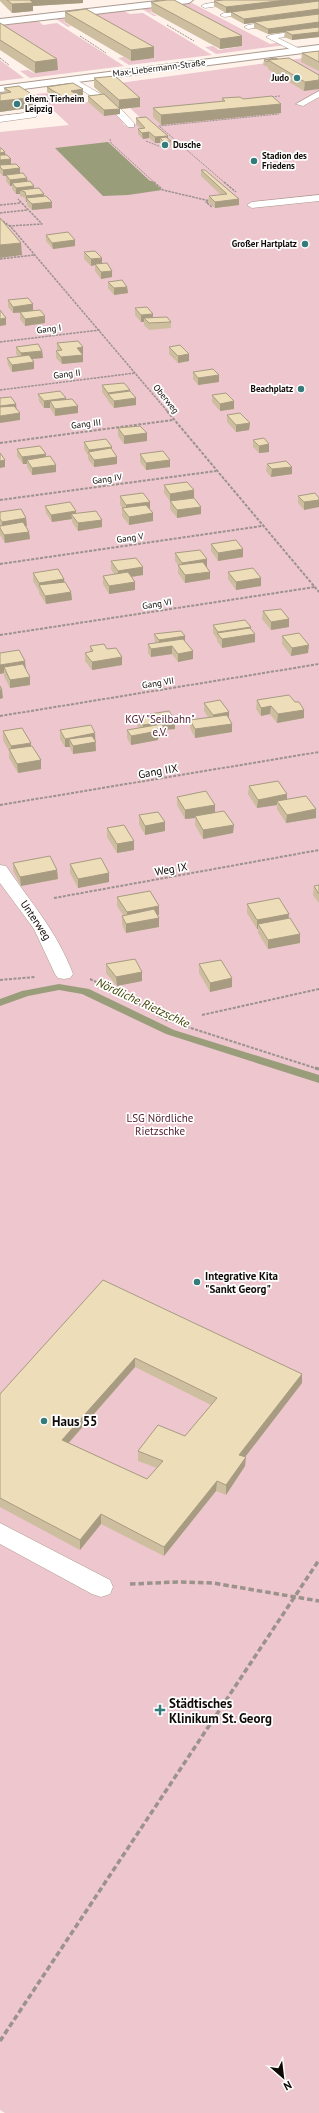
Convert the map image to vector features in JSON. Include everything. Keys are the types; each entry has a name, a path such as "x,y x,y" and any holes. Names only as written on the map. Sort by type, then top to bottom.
{"main road":[{"path":"0,22 189,0"},
{"name":"Max-Liebermann-Straße","path":"0,89 319,48"}],"lane":[{"path":"205,6 251,0"},
{"path":"224,15 264,10"},
{"path":"248,26 287,21"},
{"path":"297,50 270,37 319,30"},
{"path":"71,80 106,100 122,114 130,125"},
{"path":"300,104 318,96"},
{"path":"0,119 33,115"},
{"path":"252,205 319,198"},
{"name":"Unterweg","path":"0,870 6,881 26,903 56,949 64,974"},
{"path":"1,1536 101,1586"}],"path":[{"path":"136,6 196,43"},
{"path":"49,16 108,54"},
{"path":"268,97 318,96"},
{"path":"252,205 159,126 294,113 288,108 300,104"},
{"path":"130,125 140,132 109,139 112,143 163,190 211,201 206,202 212,207"},
{"path":"9,226 42,224 18,199"},
{"path":"0,205 21,203"},
{"path":"0,213 28,210"},
{"name":"Oberweg","path":"0,219 9,226 100,330 216,471 319,592"},
{"path":"0,259 35,255"},
{"name":"Gang I","path":"0,342 100,330"},
{"name":"Gang II","path":"0,390 135,373"},
{"name":"Gang III","path":"0,443 174,420"},
{"name":"Gang IV","path":"0,500 216,471"},
{"name":"Gang V","path":"0,564 263,526"},
{"name":"Gang VI","path":"0,635 315,587"},
{"name":"Gang VII","path":"0,716 319,664"},
{"name":"Gang IIX","path":"0,805 319,752"},
{"name":"Weg IX","path":"26,903 319,850"},
{"path":"0,980 64,974 90,979 123,995 166,1020 319,1069"},
{"path":"202,1015 319,989"},
{"path":"0,2041 319,1560"},
{"path":"101,1586 174,1581 225,1584 293,1600 319,1601"}],"green space":[{"path":"192,3 270,44 281,42 286,45 216,54 205,47 213,46 219,50 243,46 173,9 150,12 157,16 154,16 142,9"},
{"path":"124,11 130,14 143,13 212,55 129,65 118,58 124,57 130,61 155,58 87,19 64,22 71,26 68,27 56,19"},
{"path":"38,21 43,25 57,23 124,66 30,78 20,71 28,70 34,73 59,70 0,33 0,26"},
{"name":"LSG Nördliche Rietzschke","path":"319,56 319,2113 5,2113 0,2110 0,132 69,125 36,94 47,93 65,104 88,102 120,114 124,125 146,123 130,108 140,107 112,84"},
{"path":"0,60 24,78 0,81"}],"shaded area":[{"path":"108,142 150,181 162,190 128,195 103,196 55,148"}],"building":[{"path":"7,0 30,0 33,3 12,4"},
{"path":"174,0 242,36 220,39 151,2"},
{"path":"286,0 226,7 214,1"},
{"path":"319,1 319,9 244,19 231,12"},
{"path":"86,9 154,47 131,50 65,12"},
{"path":"319,14 319,22 268,29 254,22"},
{"path":"0,23 57,59 35,62 0,40"},
{"path":"319,27 319,32 292,35 285,31"},
{"path":"319,51 319,62 302,53"},
{"path":"275,58 278,59 268,60 267,62 264,60"},
{"path":"289,58 319,75 319,80 305,82 268,60"},
{"path":"115,76 140,98 119,100 94,78"},
{"path":"73,83 83,89 71,91 79,96 65,98 47,87"},
{"path":"19,86 36,97 0,101 0,94 11,92 4,88"},
{"path":"104,94 120,109 104,110 88,96"},
{"path":"272,96 281,104 161,115 153,108 225,101 222,98 240,97 243,99"},
{"path":"146,117 168,136 155,137 149,132 142,133 138,129 145,128 136,118"},
{"path":"166,137 171,141 163,141 160,138"},
{"path":"1,148 5,152 0,153"},
{"path":"0,155 7,155 11,159 0,160"},
{"path":"16,164 20,168 3,170 0,167 0,165"},
{"path":"201,170 205,170 239,199 215,202 209,196 227,194"},
{"path":"23,173 27,178 10,180 6,175"},
{"path":"30,181 34,186 16,188 12,183"},
{"path":"39,188 44,194 26,196 25,192 20,190"},
{"path":"46,196 52,202 32,204 26,198"},
{"path":"0,218 21,243 0,245"},
{"path":"68,232 75,240 52,243 46,235"},
{"path":"95,251 102,258 91,259 84,252"},
{"path":"107,263 112,271 101,272 95,264"},
{"path":"122,280 127,287 114,288 108,282"},
{"path":"28,298 33,304 13,307 8,300"},
{"path":"147,307 153,314 141,315 135,308"},
{"path":"0,310 6,318 0,319"},
{"path":"40,310 45,316 25,319 20,312"},
{"path":"167,317 171,322 149,323 144,318"},
{"path":"78,341 83,347 77,348 83,355 61,357 56,351 62,350 57,343"},
{"path":"38,344 42,351 21,353 16,347"},
{"path":"180,345 189,354 178,356 169,347"},
{"path":"29,355 34,362 12,365 7,358"},
{"path":"213,369 219,375 198,378 193,372"},
{"path":"124,383 130,390 108,393 102,385"},
{"path":"60,391 66,398 44,401 38,394"},
{"path":"130,391 136,398 114,401 108,394"},
{"path":"226,393 234,401 220,404 212,395"},
{"path":"11,397 16,404 0,406 0,398"},
{"path":"72,399 78,406 55,409 50,401"},
{"path":"14,406 20,413 0,416 0,407"},
{"path":"240,413 250,423 236,425 227,415"},
{"path":"140,426 147,433 124,436 118,428"},
{"path":"264,438 269,444 259,446 253,440"},
{"path":"106,439 112,447 89,450 84,442"},
{"path":"40,446 46,454 22,457 17,449"},
{"path":"111,448 117,457 94,460 88,452"},
{"path":"163,451 170,460 146,463 140,454"},
{"path":"0,453 5,460 0,461"},
{"path":"50,456 56,465 32,468 27,460"},
{"path":"286,461 292,467 272,469 267,464"},
{"path":"187,482 194,490 170,494 164,485"},
{"path":"143,493 150,502 126,505 120,496"},
{"path":"315,493 319,500 304,502 298,496"},
{"path":"194,498 201,507 177,510 170,501"},
{"path":"70,502 76,511 51,515 45,506"},
{"path":"146,505 153,513 129,517 122,508"},
{"path":"21,509 26,518 2,522 0,519 0,512"},
{"path":"96,511 102,520 78,523 71,514"},
{"path":"23,522 29,532 4,535 0,528 0,526"},
{"path":"236,540 243,549 218,553 211,544"},
{"path":"200,550 207,559 182,563 175,553"},
{"path":"136,558 143,567 118,571 111,561"},
{"path":"203,562 210,572 185,575 178,565"},
{"path":"253,568 261,578 236,582 228,572"},
{"path":"58,569 64,579 39,583 33,573"},
{"path":"128,572 135,582 109,586 103,576"},
{"path":"65,582 71,592 45,596 39,585"},
{"path":"281,609 289,619 271,622 263,611"},
{"path":"245,620 251,627 218,632 213,625"},
{"path":"250,628 255,634 222,639 217,633"},
{"path":"181,631 185,636 159,640 154,634"},
{"path":"299,633 309,645 292,648 282,636"},
{"path":"183,639 193,651 178,654 172,646 151,649 148,644"},
{"path":"104,644 107,649 116,648 122,657 92,662 85,653 93,651 90,646"},
{"path":"19,650 25,661 0,665 0,653"},
{"path":"23,664 30,677 10,680 4,667"},
{"path":"289,695 295,702 299,702 304,710 278,714 271,706 261,708 257,700"},
{"path":"220,700 229,712 213,715 204,703"},
{"path":"169,711 175,720 143,725 137,716"},
{"path":"227,715 232,724 195,729 190,720"},
{"path":"162,724 164,728 156,729 158,731 131,736 127,730"},
{"path":"91,725 95,733 65,739 60,730"},
{"path":"22,728 31,743 11,746 3,731"},
{"path":"92,736 96,742 73,746 69,739"},
{"path":"32,746 41,760 17,764 9,749"},
{"path":"278,781 287,794 258,800 249,786"},
{"path":"206,791 215,805 185,810 177,797"},
{"path":"306,796 316,809 287,815 277,801"},
{"path":"224,811 234,825 203,830 195,816"},
{"path":"158,812 165,822 145,826 139,815"},
{"path":"124,825 134,841 117,844 107,828"},
{"path":"50,856 57,870 20,877 13,863"},
{"path":"101,858 109,873 78,879 70,864"},
{"path":"319,885 319,894 314,886"},
{"path":"150,891 159,906 127,912 117,897"},
{"path":"279,898 289,914 257,920 247,904"},
{"path":"154,909 159,918 126,924 122,916"},
{"path":"290,918 300,934 268,940 258,924"},
{"path":"135,959 142,972 116,977 106,964"},
{"path":"221,960 232,978 210,983 199,964"},
{"name":"Haus 55","path":"103,1280 302,1374 239,1455 246,1457 226,1485 217,1481 164,1547 101,1514 80,1540 0,1498 0,1394","holes":["135,1358 217,1398 185,1436 158,1425 138,1451 163,1461 147,1479 62,1440"]}],"waterway":[{"name":"Nördliche Rietzschke","path":"0,1003 26,993 59,987 85,991 170,1032 319,1079"}],"place":[{"name":"Judo","path":"297,78"},
{"name":"ehem. Tierheim Leipzig","path":"17,104"},
{"name":"Dusche","path":"165,145"},
{"name":"Stadion des Friedens","path":"254,161"},
{"name":"Großer Hartplatz","path":"305,244"},
{"name":"Beachplatz","path":"301,389"},
{"name":"Integrative Kita \"Sankt Georg\"","path":"197,1282"},
{"name":"Haus 55","path":"44,1421"},
{"name":"Städtisches Klinikum St. Georg","path":"160,1710"}],"park label":[{"name":"KGV \"Seilbahn\" e.V.","path":"160,725"}]}
